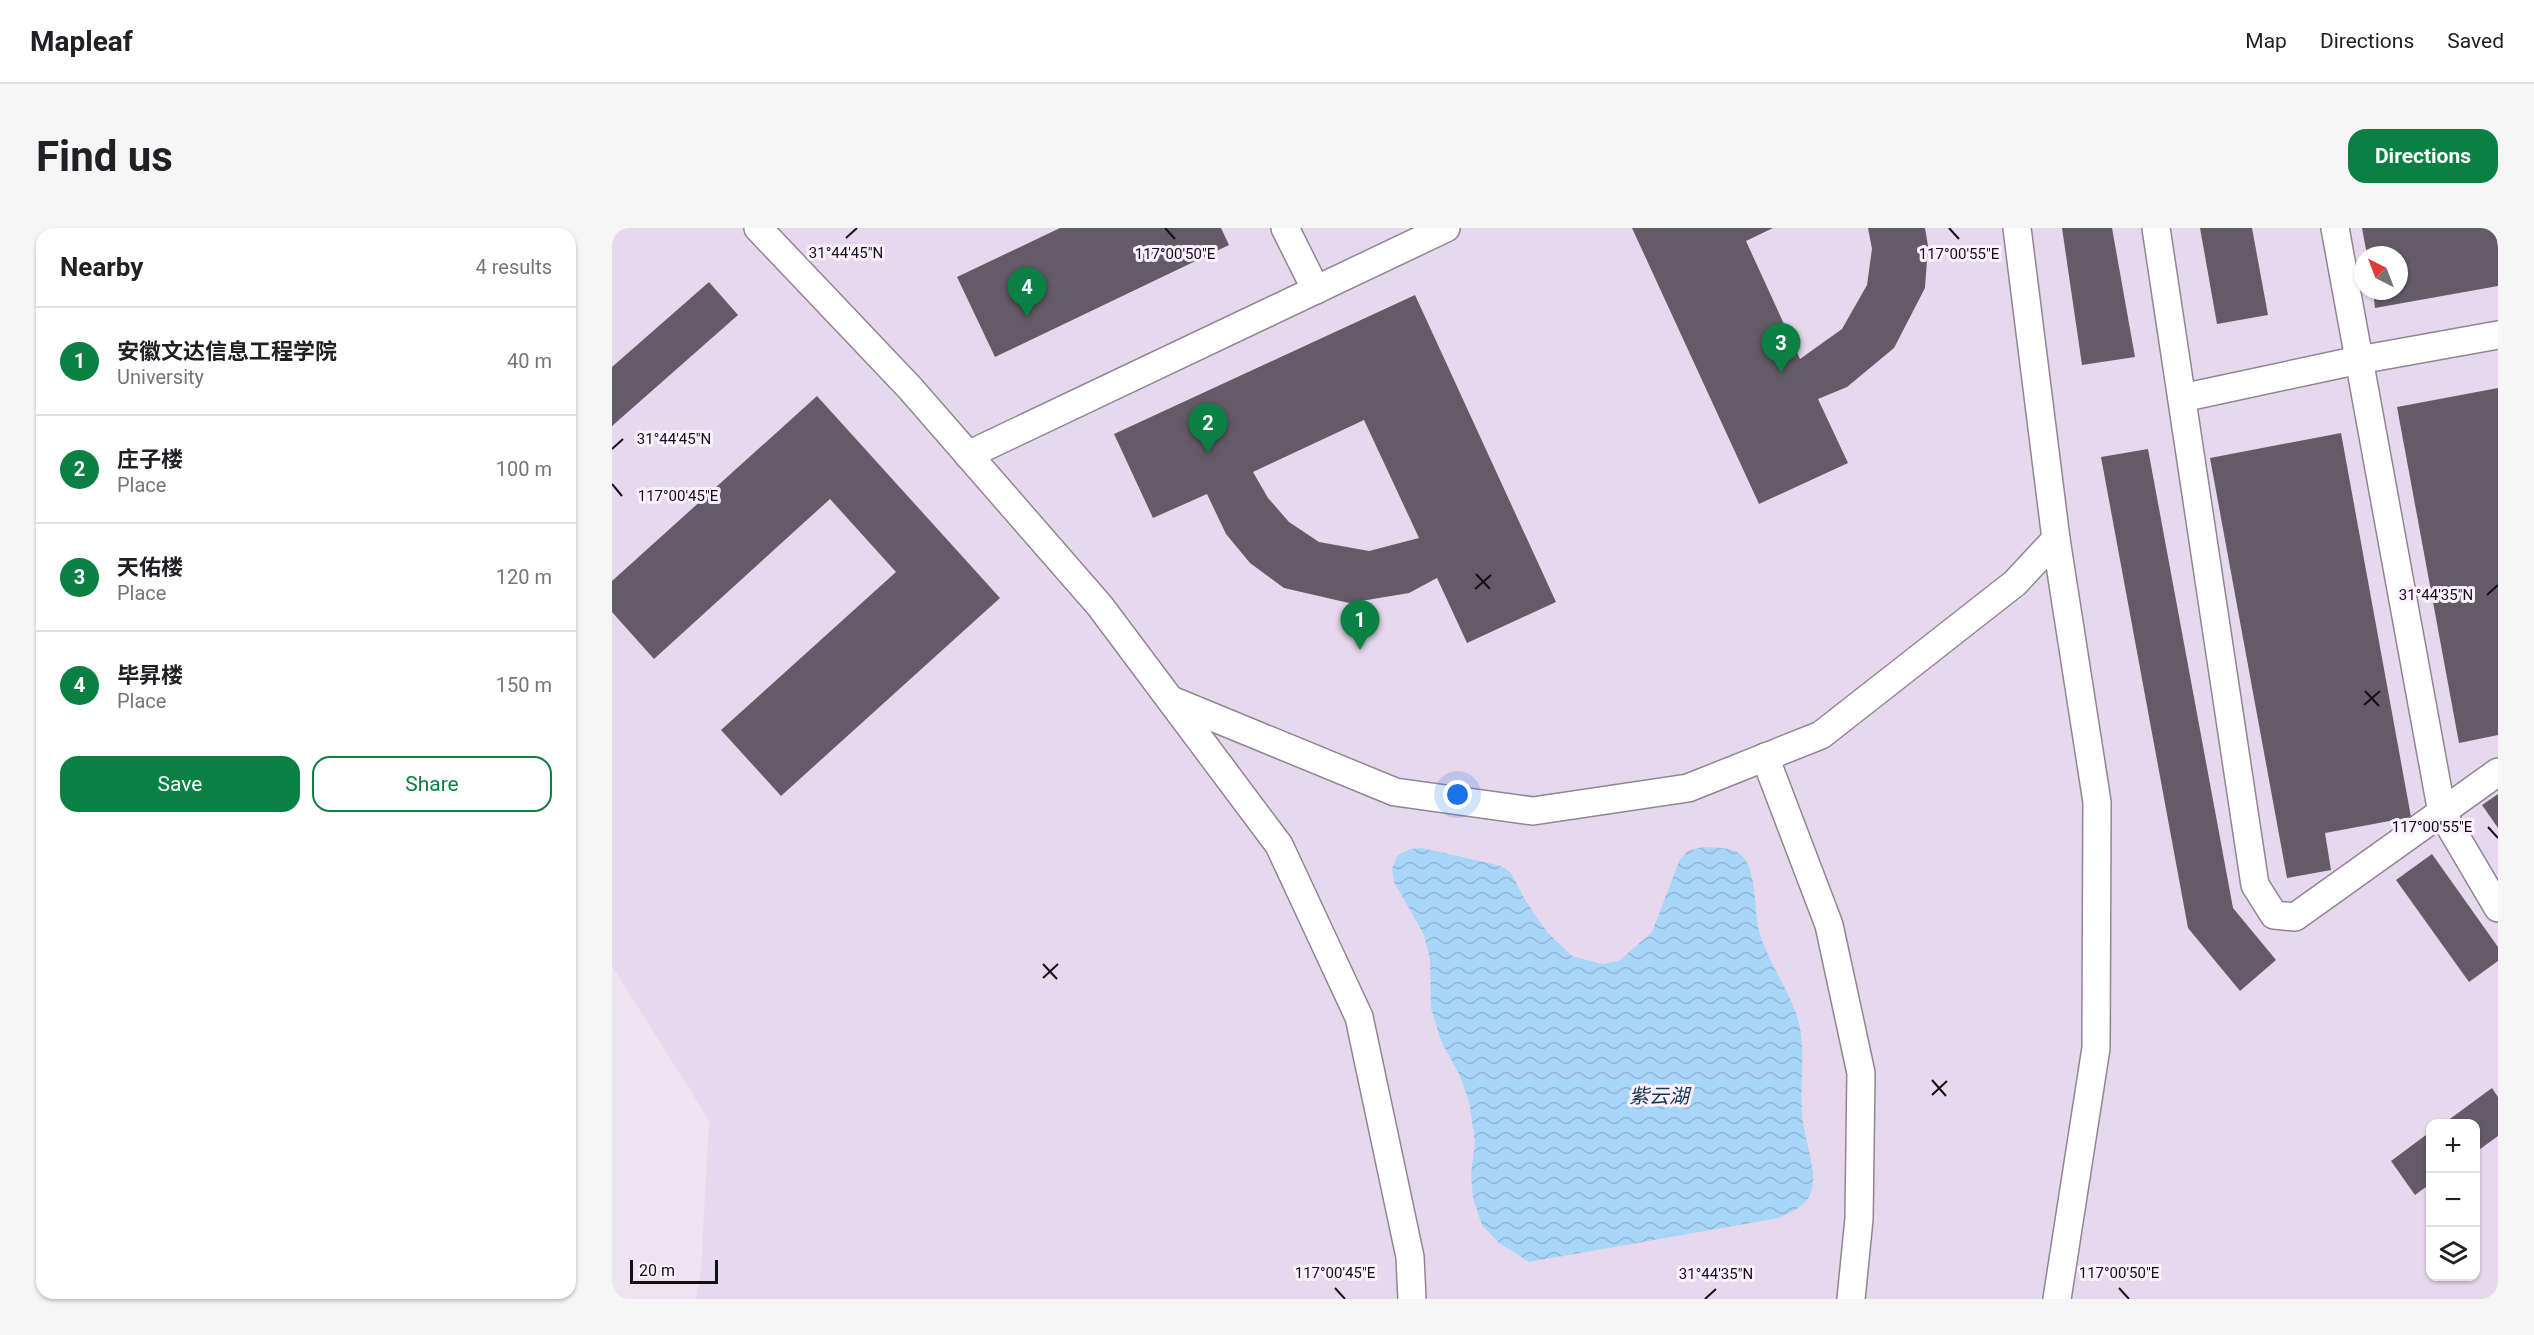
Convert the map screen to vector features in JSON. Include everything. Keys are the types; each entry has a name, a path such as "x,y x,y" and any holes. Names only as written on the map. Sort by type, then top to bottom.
{"street":[{"path":"758,228 910,388 1100,606 1279,845 1359,1017 1410,1257 1412,1299"},
{"path":"1285,228 1316,290"},
{"path":"968,454 1446,228"},
{"path":"2017,228 2055,539 2097,801 2096,1048 2057,1299"},
{"path":"2156,228 2255,885 2274,915 2295,917 2498,772"},
{"path":"2335,228 2442,813 2498,908"},
{"path":"2182,398 2359,360 2498,335"},
{"path":"1170,699 1395,792 1533,811 1688,788 1821,735 2014,583 2055,539"},
{"path":"1765,757 1828,926 1861,1072 1859,1219 1851,1299"}],"shaded area":[{"path":"612,228 2498,228 2498,1299 696,1299 701,1269 709,1120 612,966"}],"water":[{"name":"紫云湖","path":"1702,847 1724,848 1735,851 1744,858 1751,874 1760,934 1796,1013 1800,1026 1802,1053 1803,1122 1813,1174 1810,1195 1799,1207 1779,1218 1529,1262 1499,1243 1482,1225 1473,1198 1471,1174 1475,1142 1469,1101 1459,1074 1441,1041 1431,1008 1430,959 1424,935 1394,882 1392,868 1398,855 1410,849 1422,848 1501,866 1511,873 1527,903 1547,932 1572,956 1602,964 1619,961 1652,932 1680,859 1688,851"}],"building":[{"path":"1060,228 1221,228 1229,245 995,357 957,277"},
{"path":"1632,228 1773,228 1746,241 1800,359 1842,329 1867,285 1872,249 1868,228 1925,228 1928,246 1925,288 1894,348 1847,387 1818,399 1848,463 1759,504"},
{"path":"2062,228 2112,228 2135,357 2082,365"},
{"path":"2200,228 2252,228 2268,315 2217,324"},
{"path":"2362,228 2495,228 2498,247 2498,286 2375,308 2374,300 2408,300 2408,246 2365,246"},
{"path":"709,282 738,315 612,426 612,367"},
{"path":"1415,295 1556,602 1467,643 1437,578 1409,593 1349,603 1284,588 1250,563 1226,534 1207,494 1153,518 1114,434","holes":["1364,420 1419,538 1369,551 1319,542 1289,522 1268,498 1253,472"]},
{"path":"2498,388 2498,735 2459,743 2397,407"},
{"path":"817,396 1000,598 781,796 721,730 896,572 830,499 654,659 612,612 612,581"},
{"path":"2341,433 2411,817 2325,833 2331,870 2287,878 2210,458"},
{"path":"2148,449 2233,908 2276,960 2240,991 2188,928 2101,457"},
{"path":"2498,794 2498,828 2482,805"},
{"path":"2432,854 2498,947 2498,961 2469,982 2396,880"},
{"path":"2492,1088 2498,1097 2498,1136 2480,1149 2480,1119 2450,1119"},
{"path":"2426,1135 2426,1187 2415,1195 2391,1161"}],"place":[{"name":"毕昇楼","path":"1027,317"},
{"name":"天佑楼","path":"1781,373"},
{"name":"庄子楼","path":"1208,453"},
{"name":"安徽文达信息工程学院","path":"1360,650"}]}
